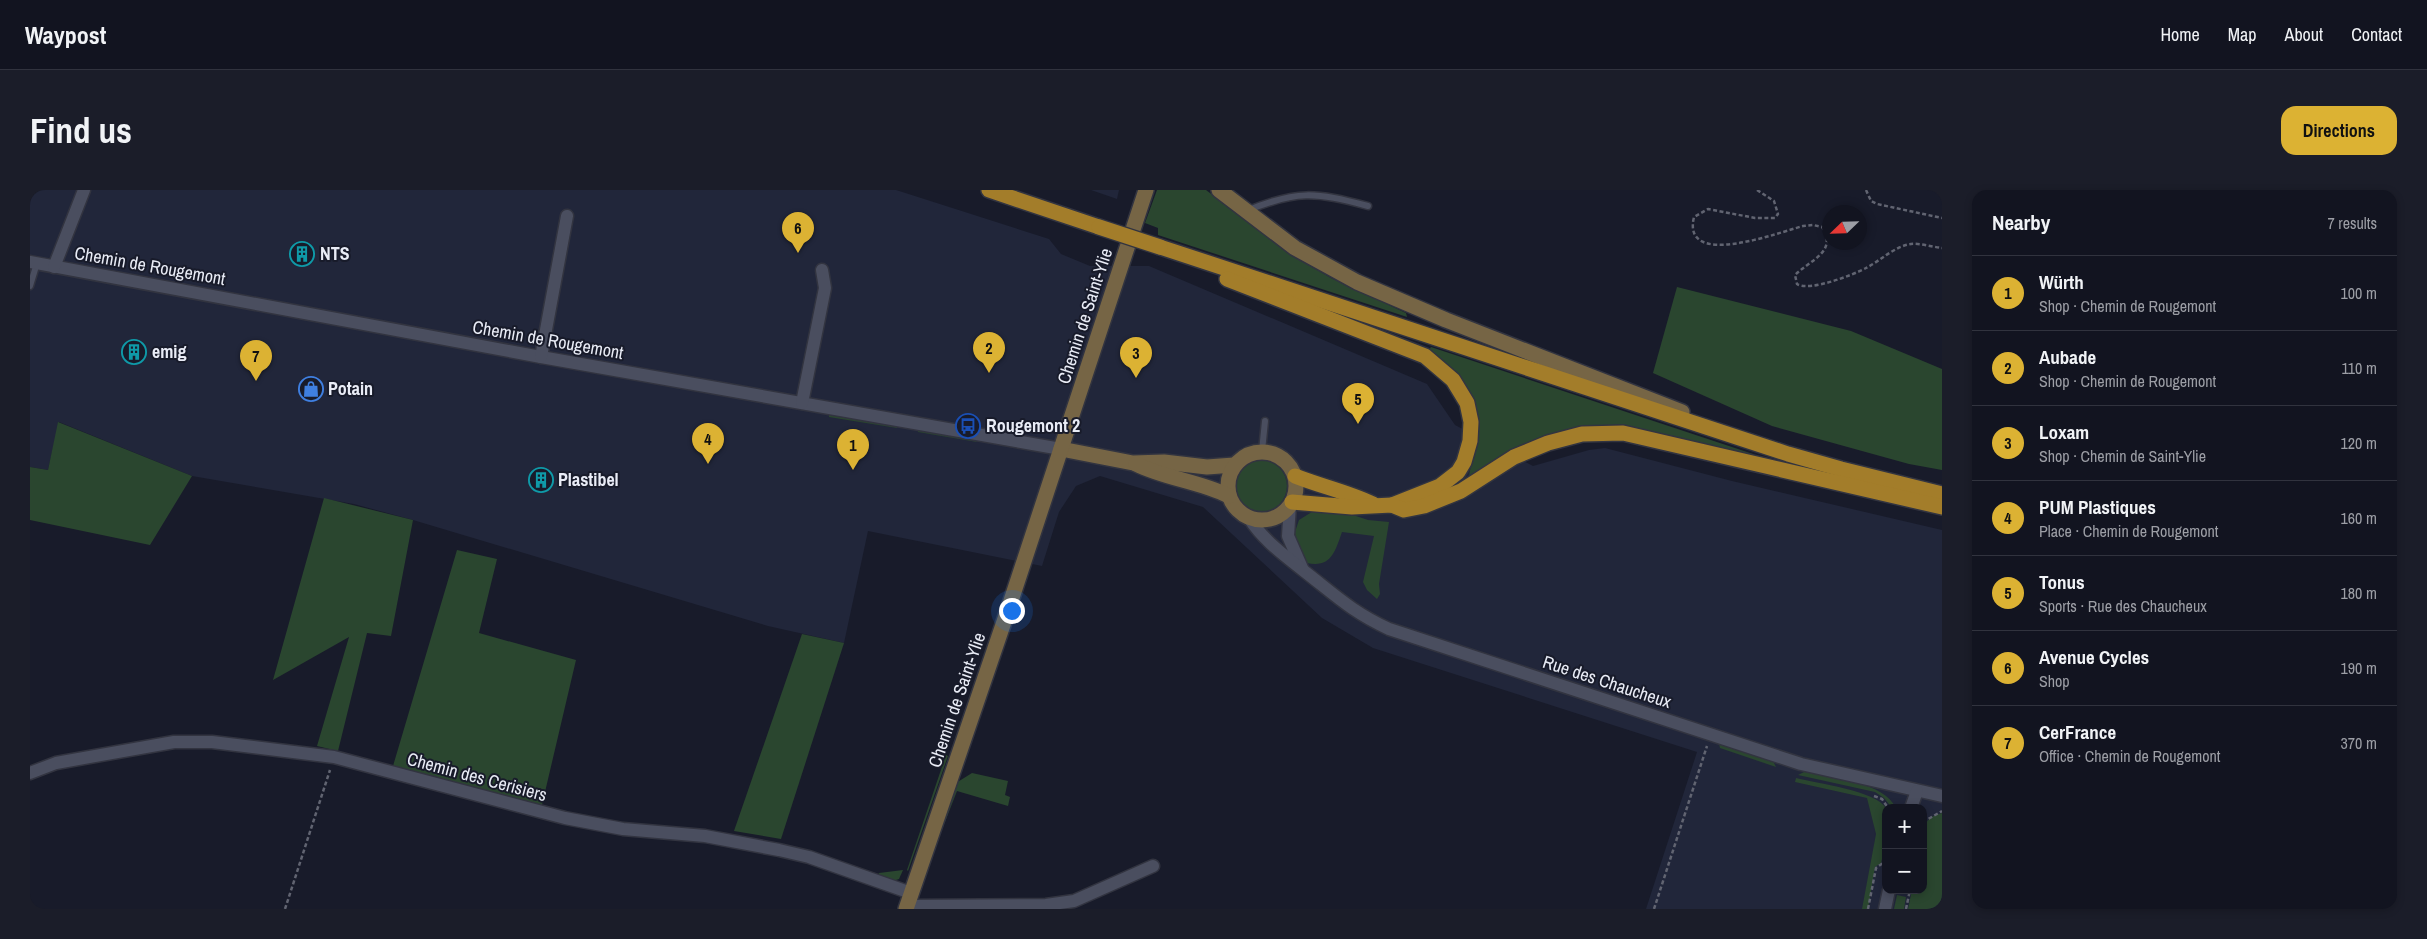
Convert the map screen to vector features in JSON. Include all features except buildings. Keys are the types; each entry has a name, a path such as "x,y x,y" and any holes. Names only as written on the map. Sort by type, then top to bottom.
{"main road":[{"path":"989,190 1788,454 1942,494"},
{"path":"1188,256 1200,268 1425,356 1453,380 1466,403 1471,422 1470,441 1464,462 1458,472 1440,486 1392,505"},
{"path":"1291,504 1352,508 1373,504 1392,505 1404,510 1435,503 1461,490 1514,457 1535,448 1567,437 1604,432 1623,434 1942,507"},
{"path":"1295,476 1373,504"}],"street":[{"path":"54,266 84,190"},
{"name":"Chemin de Saint-Ylie","path":"908,903 1146,190"},
{"path":"1219,190 1295,248 1357,282 1446,320 1788,454"},
{"path":"541,357 567,216"},
{"name":"Chemin de Rougemont","path":"34,263 541,357 1061,449"},
{"path":"802,403 825,288 822,270"},
{"path":"1061,449 1133,463 1164,462 1207,467 1234,465"},
{"path":"1262,451 1280,457 1291,467 1295,476 1296,489 1291,504 1279,516 1264,520 1249,518 1237,509 1229,496 1227,483 1234,465 1243,456 1262,451"},
{"path":"1133,463 1156,474 1202,485 1229,496"},
{"name":"Rue des Chaucheux","path":"1291,504 1288,536 1303,570"},
{"name":"Rue des Chaucheux","path":"1249,518 1256,529 1287,559 1303,570 1345,606 1389,629 1801,764 1917,792 1942,796"},
{"name":"Chemin des Cerisiers","path":"30,773 56,763 174,742 212,742 334,757 565,818 623,829 705,836 779,850 818,860 908,903 1046,905 1068,902 1153,866"},
{"path":"1913,804 1917,792"},
{"path":"1885,909 1888,894"}],"lane":[{"path":"1245,211 1267,198 1288,191 1309,190 1368,206"},
{"path":"30,286 34,263"},
{"path":"1262,451 1265,421"}],"path":[{"path":"1757,190 1774,201 1778,214 1775,218 1755,218 1708,209 1694,217 1692,225 1695,235 1702,243 1715,246 1732,244 1813,224 1822,227 1827,236 1827,244 1823,252 1795,275 1797,284 1806,288 1865,269 1911,244 1942,248"},
{"path":"1866,190 1871,201 1877,204 1942,218"},
{"path":"1654,909 1711,734"},
{"path":"285,909 334,757"},
{"path":"1927,820 1942,811"},
{"path":"1868,909 1876,868 1882,864"},
{"path":"1906,909 1909,894"}],"shaded area":[{"path":"30,190 896,190 1049,239 1061,254 1090,266 1149,266 1427,384 1455,425 1533,466 1589,450 1605,448 1732,481 1942,530 1942,909 1646,909 1697,752 1373,648 1322,618 1203,507 1100,476 1076,486 1059,512 1042,566 868,531 844,643 768,626 354,504 192,476 59,422 48,470 30,467"},
{"path":"1091,190 1119,190 1117,199"}],"green space":[{"path":"1157,190 1206,190 1287,252 1331,278 1406,313 1407,317 1158,235 1158,228 1145,223"},
{"path":"1677,287 1851,331 1942,369 1942,470 1909,464 1772,426 1653,373"},
{"path":"1431,347 1753,454 1752,457 1612,427 1469,476 1472,459 1461,382 1443,361 1429,350"},
{"path":"829,414 897,427 897,428 829,417"},
{"path":"58,422 192,476 150,545 30,520 30,467 48,470"},
{"path":"918,430 976,441 977,442 918,432"},
{"path":"1256,460 1266,460 1276,464 1283,471 1287,486 1283,501 1276,508 1266,512 1256,512 1246,508 1239,501 1235,491 1235,481 1239,471 1246,464"},
{"path":"324,498 413,520 391,636 367,633 338,751 317,746 349,637 273,680"},
{"path":"1315,510 1344,512 1368,520 1389,522 1379,584 1380,594 1377,599 1367,590 1363,582 1374,536 1342,532 1334,552 1327,561 1315,564 1307,563 1294,535 1299,520"},
{"path":"457,550 497,559 479,633 576,660 541,809 393,766"},
{"path":"802,634 844,643 781,839 734,831"},
{"path":"1719,744 1773,761 1776,767 1720,748"},
{"path":"946,755 948,756 908,871 907,870"},
{"path":"1806,771 1856,782 1881,792 1893,804 1889,804 1875,792 1798,775"},
{"path":"972,773 1008,781 1005,795 1010,797 1008,806 957,791 924,876 956,783"},
{"path":"1796,778 1831,785 1858,792 1882,804 1882,859 1881,863 1875,867 1868,909 1862,909 1876,834 1867,798 1795,782"},
{"path":"1942,813 1942,909 1908,909 1911,894 1927,894 1927,822 1931,817"},
{"path":"903,870 899,879 893,881 878,875 879,873"},
{"path":"1897,895 1906,897 1904,909 1894,909"}],"place":[{"name":"Avenue Cycles","path":"798,253"},
{"name":"NTS","path":"302,254"},
{"name":"emig","path":"134,352"},
{"name":"Aubade","path":"989,373"},
{"name":"Loxam","path":"1136,378"},
{"name":"CerFrance","path":"256,381"},
{"name":"Potain","path":"311,389"},
{"name":"Tonus","path":"1358,424"},
{"name":"Rougemont 2","path":"968,426"},
{"name":"PUM Plastiques","path":"708,464"},
{"name":"Würth","path":"853,470"},
{"name":"Plastibel","path":"541,480"}]}
